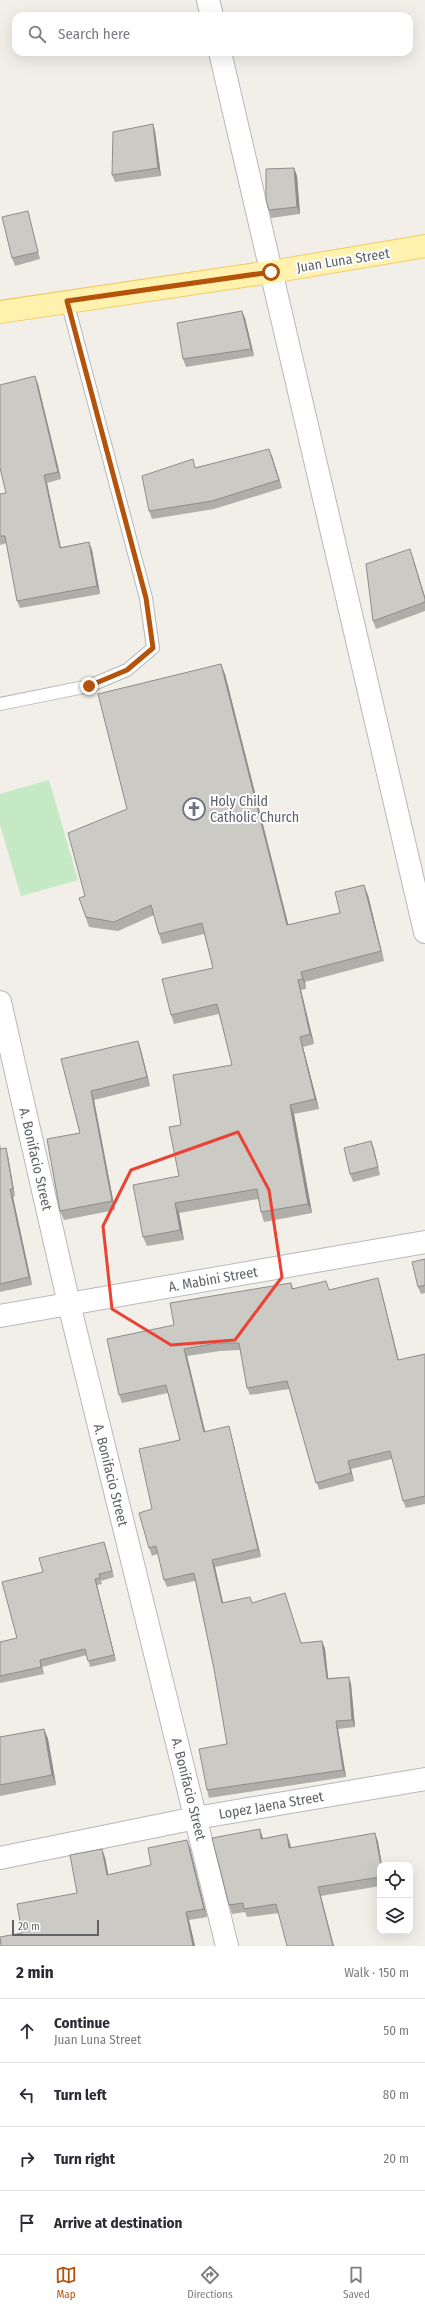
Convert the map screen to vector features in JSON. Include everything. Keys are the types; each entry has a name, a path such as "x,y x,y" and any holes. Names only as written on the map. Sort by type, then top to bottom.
{"main road":[{"name":"Juan Luna Street","path":"0,312 271,272 425,246"}],"street":[{"path":"208,0 211,12"},
{"path":"221,56 425,932"},
{"name":"A. Bonifacio Street","path":"0,1002 69,1304 227,1946"},
{"name":"A. Mabini Street","path":"0,1316 425,1242"},
{"name":"Lopez Jaena Street","path":"0,1858 196,1818 425,1779"}],"lane":[{"path":"0,704 89,686 127,670 153,648 146,598 67,301"}],"highlighted area":[{"path":"238,1132 269,1190 282,1277 235,1340 171,1345 112,1309 103,1226 131,1170"}],"green space":[{"path":"49,780 78,880 21,896 0,825 0,794"}],"building":[{"path":"153,124 158,168 112,175 113,132"},
{"path":"294,168 297,207 269,210 266,200 266,169"},
{"path":"28,211 38,252 12,258 2,217"},
{"path":"242,311 251,349 183,359 177,323"},
{"path":"35,376 58,472 44,475 60,548 89,542 97,586 17,601 5,536 0,536 0,494 6,493 0,468 0,385"},
{"path":"269,449 279,480 212,501 149,511 142,476 193,459 195,468"},
{"path":"410,549 425,602 373,621 366,564"},
{"path":"221,664 287,925 340,913 335,892 364,885 381,951 301,972 303,979 298,980 310,1034 300,1037 315,1099 290,1105 308,1204 261,1212 257,1189 175,1203 180,1230 143,1237 133,1185 179,1176 169,1127 181,1125 173,1075 232,1065 217,1004 171,1015 162,979 213,968 202,923 159,934 151,905 114,922 86,917 79,898 85,896 68,833 127,809 98,694"},
{"path":"138,1041 147,1077 91,1091 112,1201 60,1211 47,1139 80,1133 61,1059"},
{"path":"371,1141 378,1167 350,1174 344,1148"},
{"path":"6,1148 13,1189 10,1189 29,1277 0,1284 0,1149"},
{"path":"425,1259 425,1285 418,1287 412,1262"},
{"path":"378,1278 398,1360 425,1354 425,1496 403,1501 390,1451 348,1461 351,1473 316,1483 287,1381 247,1388 239,1343 217,1343 184,1349 204,1432 229,1426 258,1549 212,1560 222,1603 250,1597 252,1603 285,1593 301,1643 322,1641 327,1679 349,1677 352,1720 336,1721 343,1770 207,1790 199,1749 227,1744 214,1669 194,1573 164,1580 156,1546 149,1548 139,1513 152,1509 139,1449 180,1440 166,1385 119,1395 107,1339 174,1325 170,1303 291,1283 292,1289 326,1281 329,1290"},
{"path":"104,1542 112,1571 99,1574 100,1578 95,1579 114,1655 88,1661 85,1649 40,1660 41,1667 0,1676 0,1642 17,1638 2,1582 43,1572 39,1558"},
{"path":"44,1729 52,1775 0,1785 0,1737"},
{"path":"260,1829 261,1839 287,1834 289,1848 375,1833 380,1862 377,1862 377,1877 318,1887 333,1946 287,1946 276,1904 244,1909 243,1903 229,1905 212,1838"},
{"path":"187,1840 204,1909 186,1912 193,1946 1,1946 0,1937 22,1933 17,1904 77,1893 70,1855 102,1849 107,1875 151,1865 148,1848"}],"place":[{"name":"Holy Child Catholic Church","path":"194,809"}],"route":[{"path":"89,686 127,670 153,648 146,598 67,301 271,272"}]}
